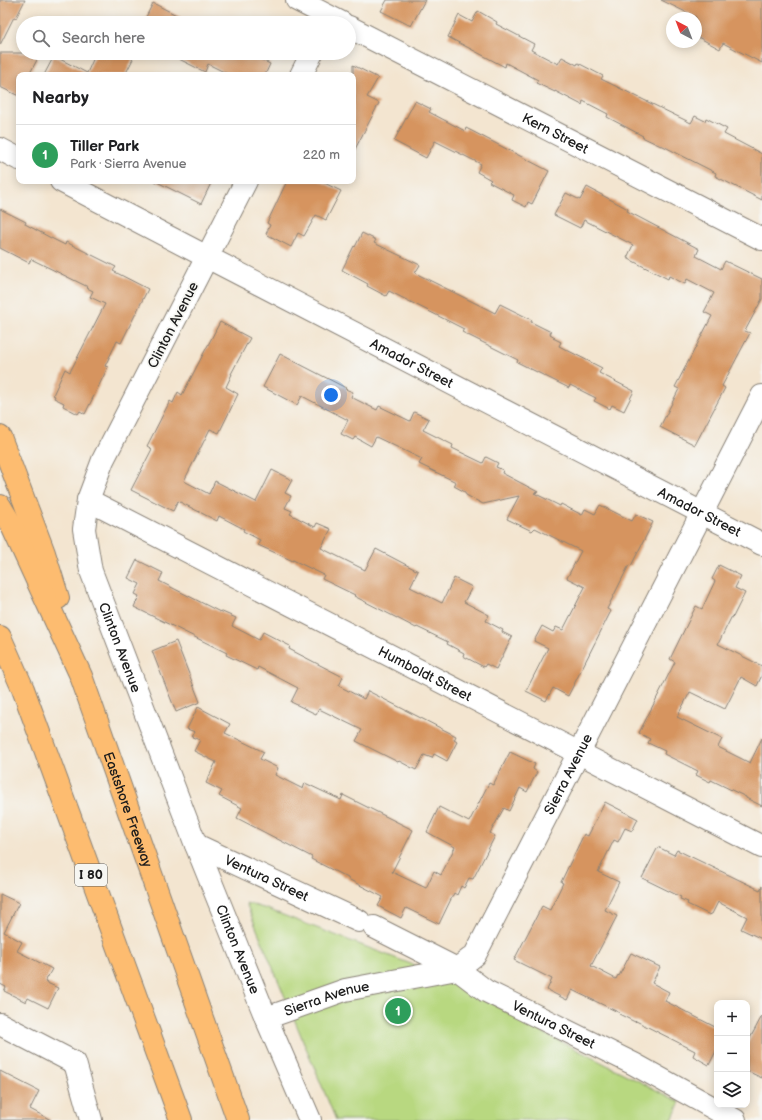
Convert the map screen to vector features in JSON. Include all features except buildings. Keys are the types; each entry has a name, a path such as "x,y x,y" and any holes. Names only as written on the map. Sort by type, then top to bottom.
{"highway":[{"path":"0,437 44,553 81,676"},
{"name":"Eastshore Freeway","path":"0,506 12,526 81,676 238,1120"},
{"name":"I 80","path":"0,637 23,689 179,1118"}],"street":[{"name":"Kern Street","path":"297,0 333,16"},
{"name":"Kern Street","path":"356,27 762,239"},
{"path":"302,72 308,60"},
{"path":"0,149 16,157"},
{"name":"Amador Street","path":"67,184 762,544"},
{"name":"Clinton Avenue","path":"244,184 103,460 88,500 84,529 90,570 196,845 266,1018 310,1120"},
{"name":"Sierra Avenue","path":"266,1018 345,990 457,969 475,955 762,396"},
{"name":"Humboldt Street","path":"88,500 762,847"},
{"name":"Ventura Street","path":"196,845 367,924 457,969 486,991 634,1064 736,1120"},
{"path":"0,1024 75,1063 91,1120"}],"green space":[{"path":"246,903 267,909 458,982 528,1025 680,1102 672,1120 336,1120"}],"place":[{"name":"Tiller Park","path":"398,1011"}]}
